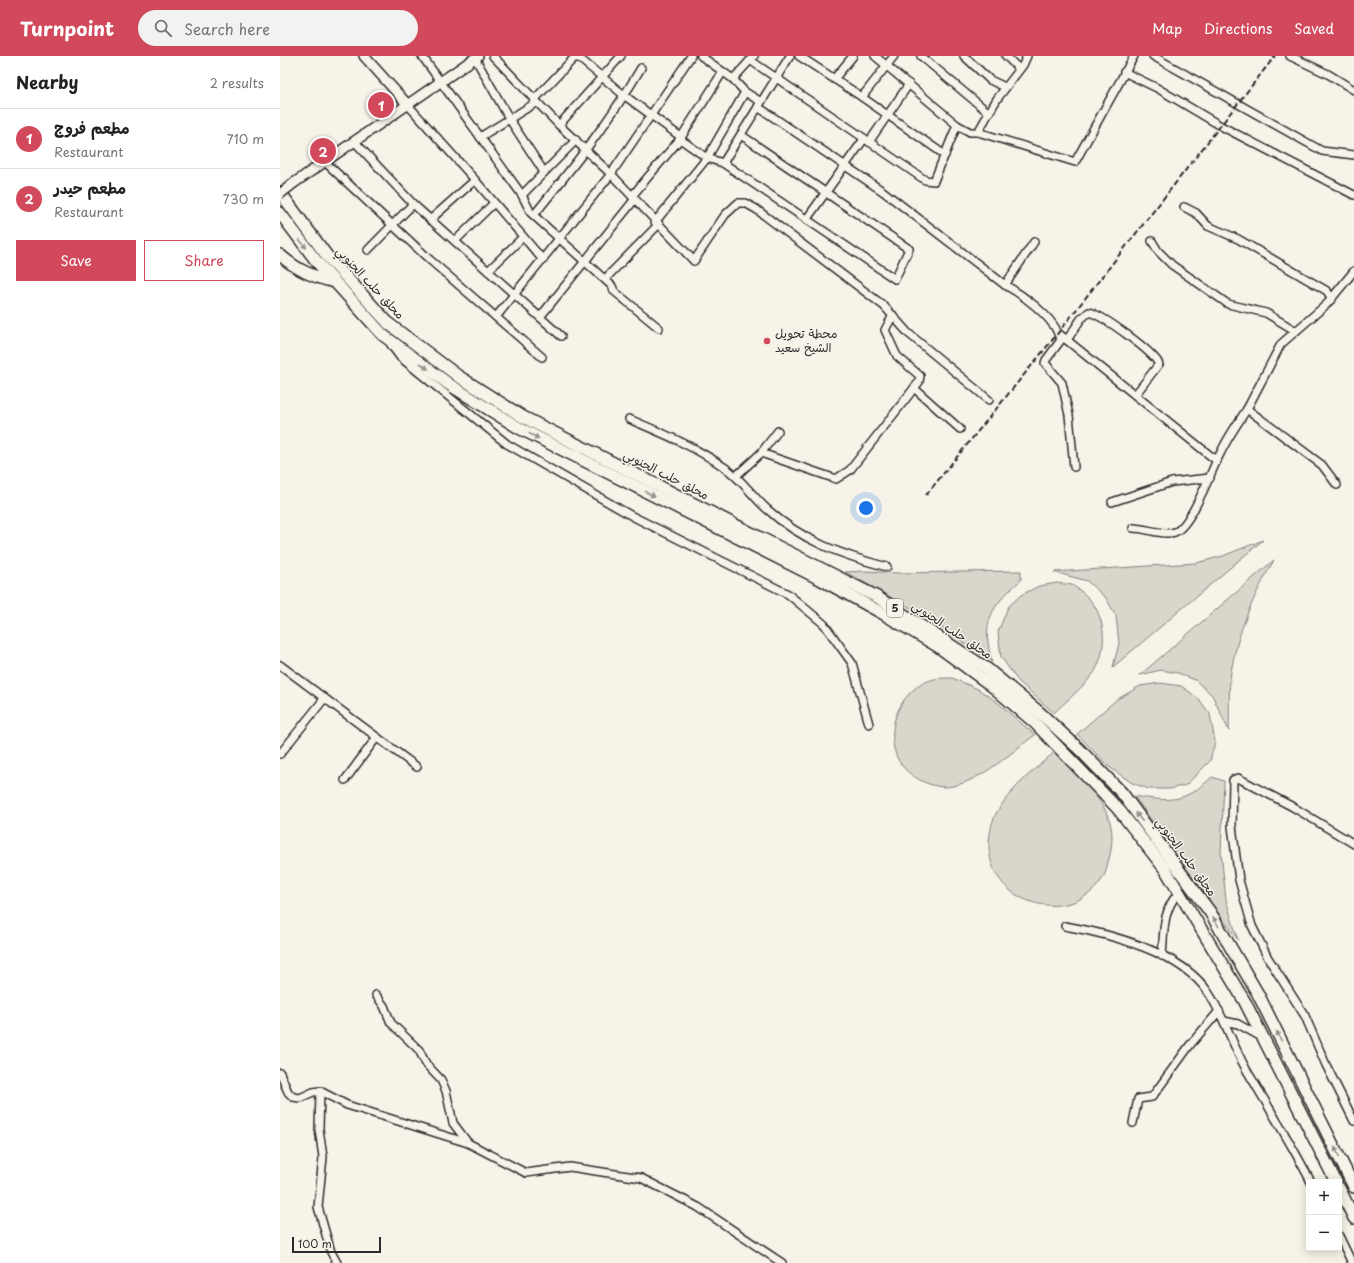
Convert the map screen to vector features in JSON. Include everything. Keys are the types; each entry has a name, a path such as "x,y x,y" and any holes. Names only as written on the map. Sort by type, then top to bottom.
{"highway":[{"name":"محلق حلب الجنوبي","path":"280,193 327,256 389,324 458,376 523,418 877,597 986,668 1040,712 1122,793 1210,912 1258,994 1354,1187"},
{"name":"محلق حلب الجنوبي","path":"280,213 317,262 384,335 450,385 519,428 820,579 939,647 998,692 1034,722 1073,760 1119,810 1165,869 1242,995 1266,1039 1335,1179"},
{"path":"280,255 304,272 314,277 335,282"},
{"path":"1342,1194 1354,1218"}],"main road":[{"path":"364,56 408,105"},
{"path":"280,193 477,57"}],"street":[{"path":"422,56 522,195 534,215 605,279 614,290 659,328"},
{"path":"493,56 559,125 611,174 656,224 694,261 726,216 738,203 745,203 756,209 860,287 893,315 908,333 989,400"},
{"path":"559,125 621,56"},
{"path":"496,317 611,174 691,56"},
{"path":"702,56 722,73 733,79 759,105 845,165 1005,285 1020,293 1054,324 1061,340 1045,363 1062,383 1070,415 1074,467"},
{"path":"723,163 790,56"},
{"path":"799,56 888,115 944,155"},
{"path":"834,79 853,56"},
{"path":"875,56 957,125 970,132 978,132 1076,162 1134,56"},
{"path":"862,98 894,56"},
{"path":"921,56 988,113"},
{"path":"964,56 990,80 1005,87"},
{"path":"1006,56 1019,69"},
{"path":"978,132 988,113 1027,56"},
{"path":"1153,56 1322,151 1354,155"},
{"path":"1290,56 1328,74 1354,90"},
{"path":"477,57 510,120 544,172"},
{"path":"480,137 510,120 536,101 576,57 707,158 723,163 895,280 909,249 741,135"},
{"path":"733,79 752,58 776,78 925,180 934,181 957,125"},
{"path":"534,215 586,150 625,96 641,68"},
{"path":"1124,72 1157,88 1221,126 1354,195"},
{"path":"540,317 680,138 722,73"},
{"path":"806,220 845,165 888,115 909,84"},
{"path":"605,279 656,224 707,158 745,92"},
{"path":"408,105 475,180 543,260"},
{"path":"522,195 576,140"},
{"path":"355,142 412,204 561,336"},
{"path":"325,162 542,358"},
{"path":"430,220 475,180"},
{"path":"455,241 494,203"},
{"path":"368,250 412,204"},
{"path":"1184,207 1196,213 1208,226 1238,240 1327,291 1332,299"},
{"path":"488,271 523,237"},
{"path":"1152,241 1158,251 1172,265 1228,304 1266,313 1296,332"},
{"path":"1005,285 1034,242"},
{"path":"1133,528 1145,528 1157,532 1177,531 1200,498 1220,452 1246,409 1281,344 1332,299 1354,271"},
{"path":"1067,340 1081,319 1090,312 1097,314 1157,359 1159,364 1135,395"},
{"path":"761,453 836,479 850,470 863,456 919,382 920,376 897,356 885,330 890,317 893,315"},
{"path":"1058,333 1217,461"},
{"path":"384,335 400,357 507,444 632,516 788,594 824,624 852,663 869,724"},
{"path":"914,388 960,429"},
{"path":"1246,409 1322,465 1337,485"},
{"path":"629,419 679,440 707,456 736,476 767,509 800,533 830,550 886,567"},
{"path":"736,476 761,453 778,431"},
{"path":"1112,502 1172,482 1210,478"},
{"path":"280,665 417,767"},
{"path":"280,754 324,699"},
{"path":"345,780 377,737"},
{"path":"1354,844 1293,807 1238,778 1233,780 1232,826 1240,886 1252,926 1268,958 1305,1016 1326,1065 1354,1121"},
{"path":"1162,956 1167,911 1174,898 1179,893"},
{"path":"1065,926 1103,933 1144,947 1189,972 1207,990 1224,1021 1245,1068 1281,1126 1309,1179"},
{"path":"376,995 384,1006 391,1023 419,1050 426,1064 441,1080 446,1091 453,1123 468,1143"},
{"path":"1132,1123 1138,1099 1152,1097 1190,1045 1219,1011"},
{"path":"1224,1021 1238,1024 1254,1035 1266,1039"},
{"path":"280,1073 288,1092 293,1097 300,1098 313,1092 320,1091 346,1105 468,1143 526,1173 570,1167 640,1178 698,1207 782,1263"},
{"path":"320,1091 319,1129 323,1157 318,1207 331,1252 337,1263"},
{"path":"1342,1242 1352,1263"}],"shaded area":[{"path":"1263,540 1113,667 1119,643 1116,616 1106,598 1087,581 1054,572 1196,563 1223,556"},
{"path":"1274,560 1259,587 1247,614 1234,657 1230,679 1229,731 1212,695 1195,680 1178,673 1161,670 1140,675"},
{"path":"867,571 898,573 1021,571 1021,580 995,607 991,616 988,626 988,636 992,662 920,613 845,572"},
{"path":"1057,583 1072,585 1090,600 1100,619 1103,629 1103,640 1099,661 1092,676 1054,713 1018,681 1001,657 998,632 1008,607 1021,595 1039,586"},
{"path":"952,678 978,689 997,702 1035,735 986,772 964,783 945,787 928,784 912,775 905,769 896,755 893,743 893,732 899,709 913,690 923,683 934,679"},
{"path":"1160,683 1181,686 1198,698 1210,714 1215,742 1210,761 1186,785 1170,789 1149,789 1132,783 1109,767 1077,734 1116,700 1140,686"},
{"path":"1056,751 1098,798 1103,806 1111,826 1111,850 1105,874 1091,892 1074,902 1056,905 1037,904 1019,896 1004,884 993,868 989,847 990,834 995,816 1009,795 1040,764"},
{"path":"1212,777 1224,781 1221,853 1226,900 1238,940 1134,796 1167,799 1185,796 1202,786"}],"railway":[{"path":"926,495 1058,333 1275,56"}],"place":[{"name":"مطعم فروج","path":"381,105"},
{"name":"مطعم حيدر","path":"323,151"},
{"name":"محطة تحويل الشيخ سعيد","path":"767,341"}]}
